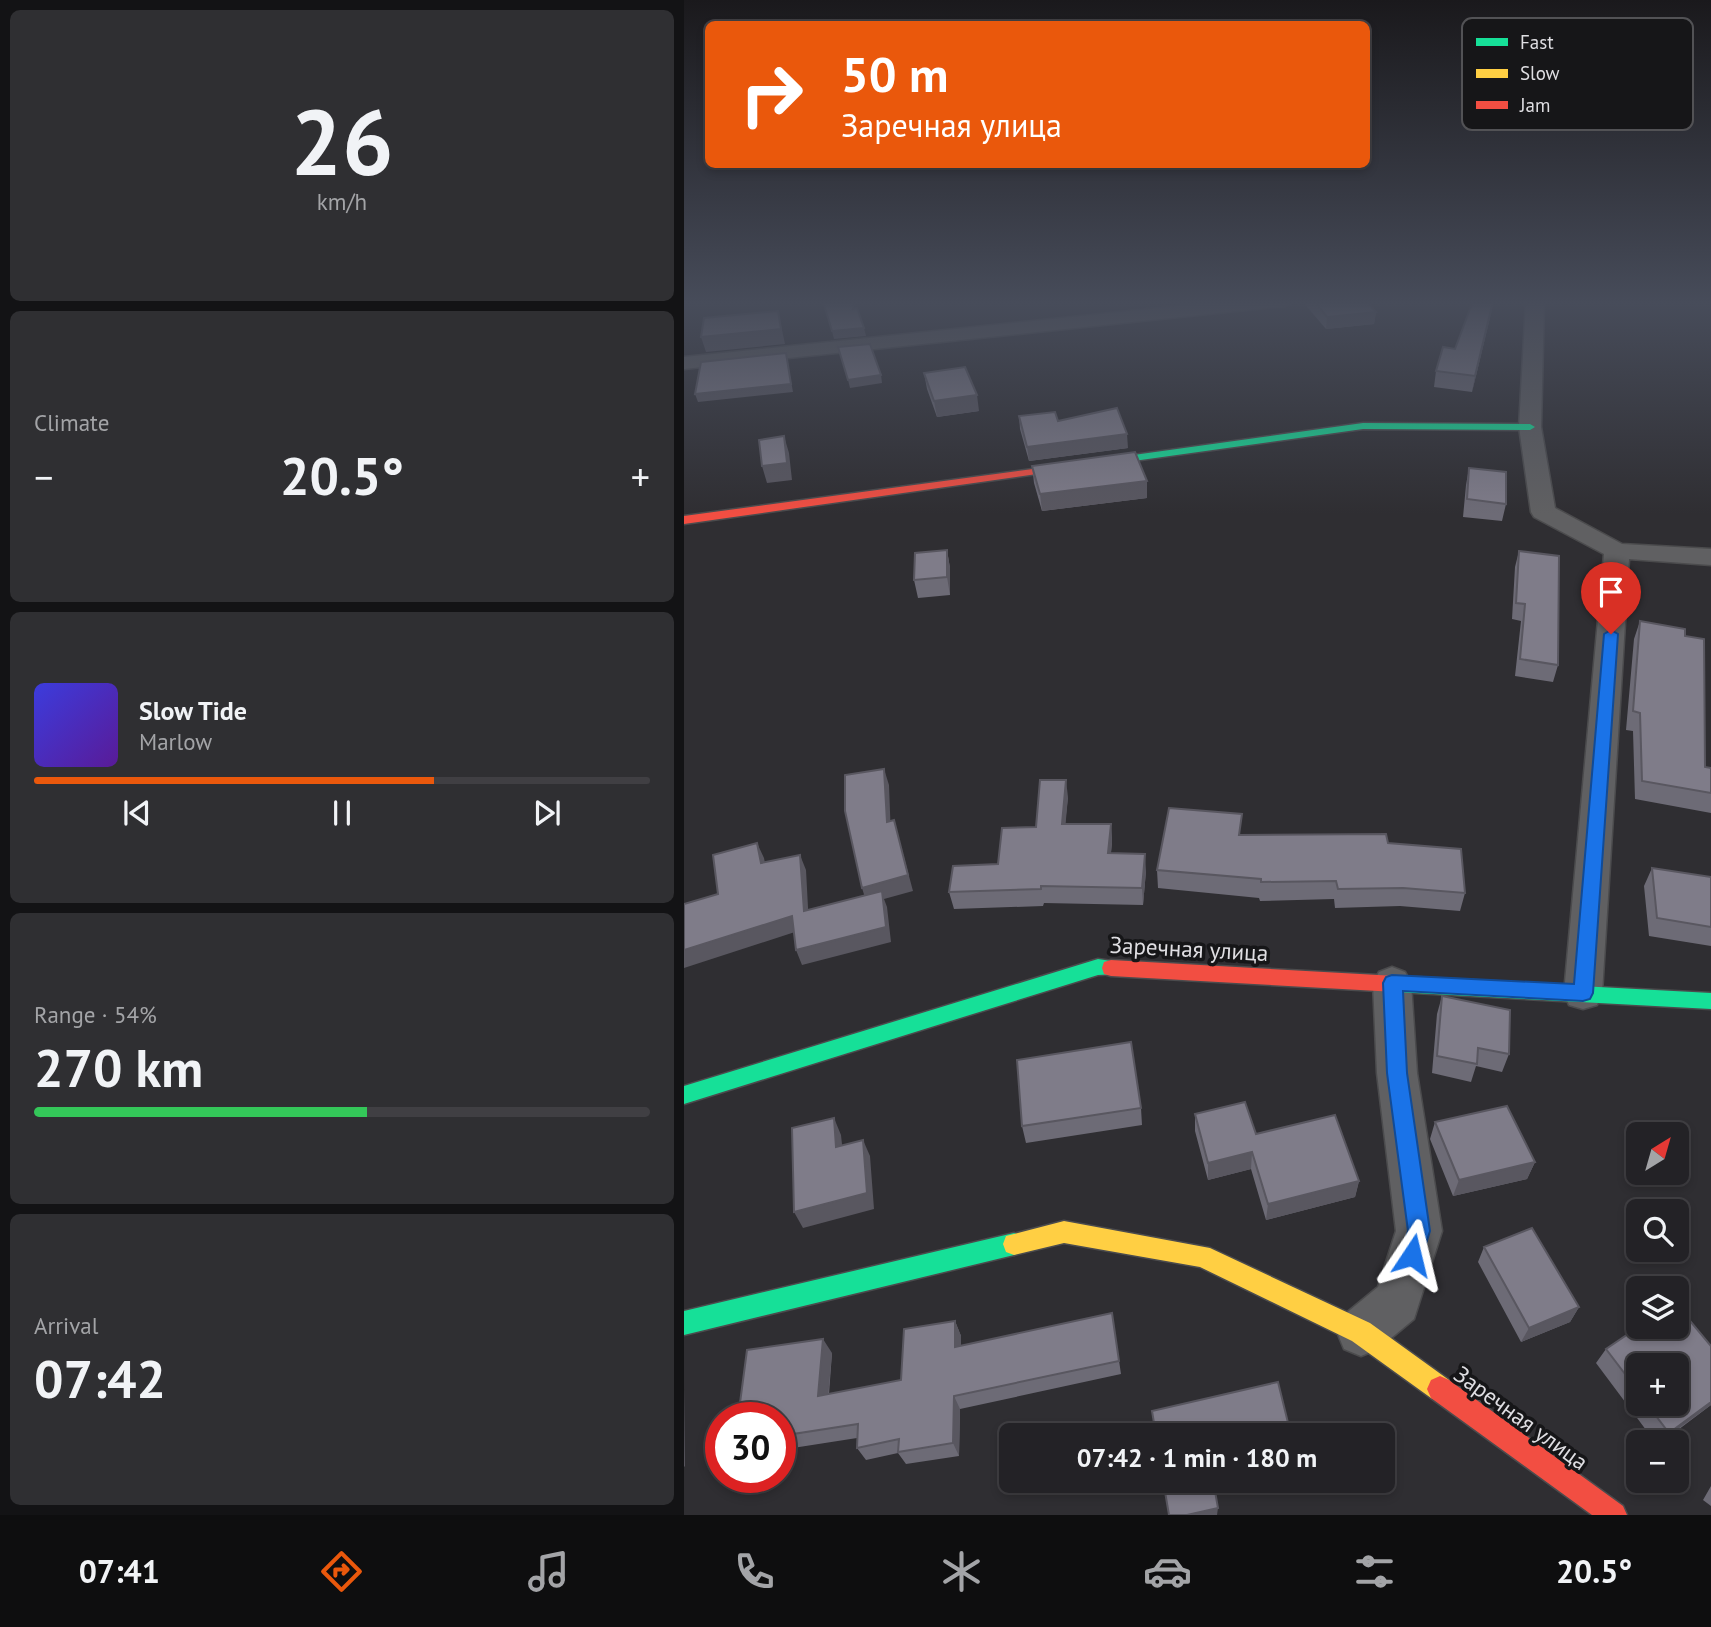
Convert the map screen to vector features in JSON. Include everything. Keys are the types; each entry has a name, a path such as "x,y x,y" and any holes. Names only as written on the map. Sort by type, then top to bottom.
{"street":[{"path":"1532,372 1530,427 1543,512 1617,551 1711,557"},
{"path":"684,520 1363,426 1530,427"},
{"path":"1583,993 1617,551"},
{"name":"Заречная улица","path":"684,1095 1098,967 1711,1001"},
{"path":"1361,1332 1397,1302 1419,1231 1397,1073 1392,983"},
{"name":"Заречная улица","path":"684,1322 1064,1232 1202,1256 1361,1332 1614,1515"}],"building":[{"path":"699,372 789,372 791,384 695,394"},
{"path":"845,372 880,372 881,375 848,380"},
{"path":"967,372 977,395 934,401 924,373"},
{"path":"1441,372 1476,372 1475,376"},
{"path":"1117,408 1127,434 1027,447 1019,416 1055,412 1058,421"},
{"path":"784,436 787,463 762,466 759,440"},
{"path":"1135,452 1147,481 1040,494 1032,466"},
{"path":"1469,468 1506,472 1506,504 1467,499"},
{"path":"947,550 947,577 914,580 915,553"},
{"path":"1519,551 1559,556 1558,665 1520,659 1525,604 1516,603"},
{"path":"1640,621 1685,629 1685,636 1704,639 1705,767 1711,768 1711,793 1642,781 1640,713 1633,711"},
{"path":"884,769 887,822 894,820 908,875 862,888 845,811 845,775"},
{"path":"1040,780 1066,780 1062,824 1111,824 1108,853 1145,854 1142,888 1041,886 1041,889 949,892 953,866 998,864 1002,828 1036,827"},
{"path":"1169,808 1242,814 1239,835 1386,834 1388,843 1461,849 1465,893 1403,888 1338,889 1336,881 1261,882 1261,879 1157,870"},
{"path":"757,843 761,863 800,855 804,911 882,891 886,927 796,950 792,916 684,950 684,904 718,894 713,855"},
{"path":"1652,868 1711,877 1711,927 1657,918"},
{"path":"1442,996 1510,1010 1509,1054 1478,1048 1477,1064 1437,1056"},
{"path":"1131,1042 1141,1108 1022,1126 1017,1060"},
{"path":"1245,1102 1256,1134 1335,1115 1359,1181 1268,1204 1252,1152 1208,1163 1195,1114"},
{"path":"1507,1106 1535,1162 1459,1180 1435,1122"},
{"path":"834,1118 836,1147 863,1140 867,1193 794,1212 792,1128"},
{"path":"1532,1228 1579,1307 1529,1328 1484,1247"},
{"path":"1112,1313 1119,1361 954,1396 953,1443 898,1452 899,1439 857,1448 858,1424 796,1434 796,1402 740,1402 747,1350 823,1339 818,1396 901,1380 904,1329 955,1321 955,1347"},
{"path":"1689,1320 1711,1346 1711,1402 1673,1430 1667,1430 1656,1416 1689,1416 1689,1353 1626,1353 1626,1375 1606,1349 1626,1335 1626,1339 1689,1339"},
{"path":"1278,1382 1288,1423 1154,1423 1152,1411"},
{"path":"1165,1493 1215,1493 1218,1508 1187,1515 1169,1515"}],"traffic: fast":[{"path":"1040,471 1363,426 1530,427"},
{"path":"684,1095 1098,967 1111,968"},
{"path":"1396,984 1711,1001"},
{"path":"684,1323 1014,1244"}],"traffic: slow":[{"path":"1014,1244 1064,1232 1202,1256 1361,1332 1440,1389"}],"traffic: jam":[{"path":"684,520 1040,471"},
{"path":"1111,968 1396,984"},
{"path":"1440,1389 1614,1515"}],"route":[{"path":"1412,1255 1419,1231 1397,1073 1392,983 1583,993 1611,634"}]}
